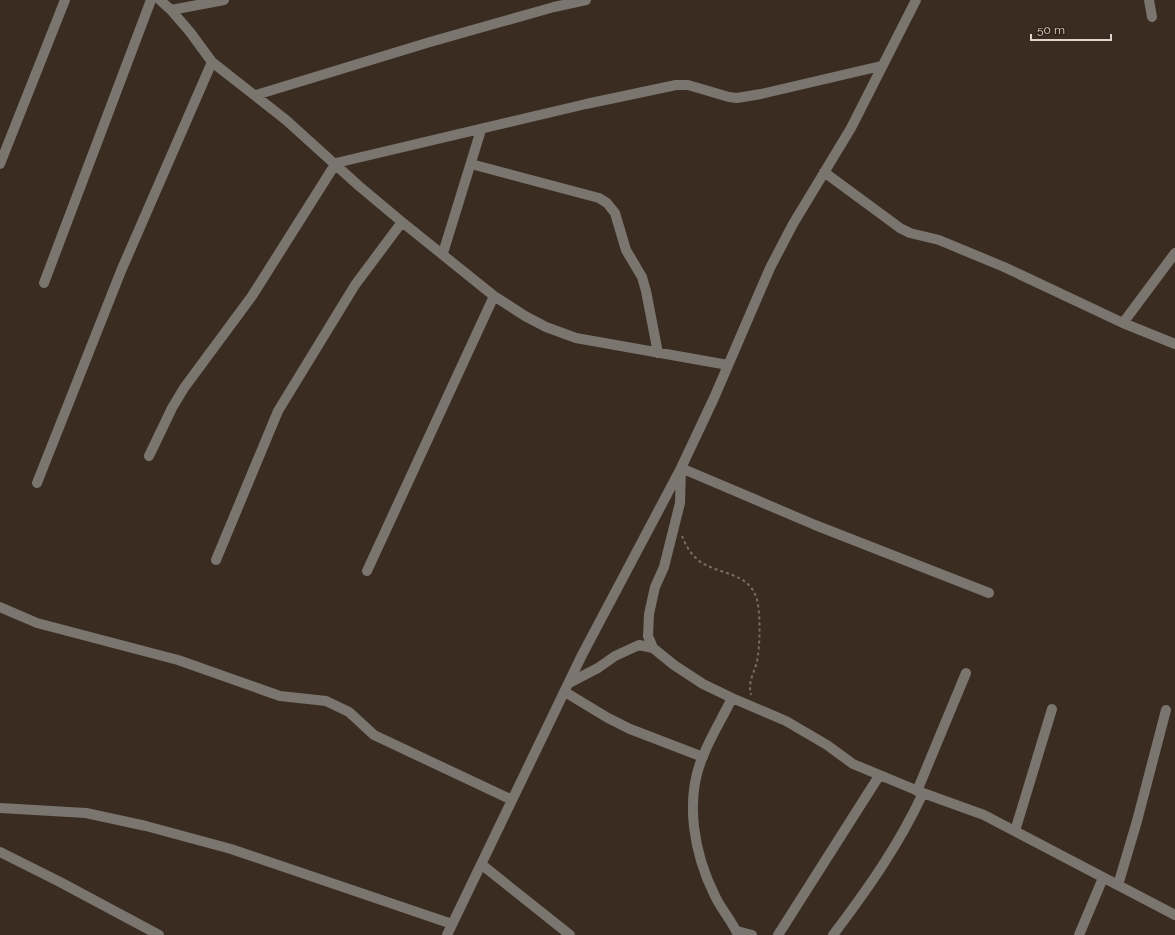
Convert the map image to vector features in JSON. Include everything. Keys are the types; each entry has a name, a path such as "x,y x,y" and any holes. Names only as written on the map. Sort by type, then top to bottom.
{"street":[{"path":"0,164 65,0"},
{"path":"44,283 151,0"},
{"path":"160,0 171,10 212,62 256,95 402,222 443,253 494,296 525,316 558,332 576,338 728,365"},
{"path":"171,10 224,0"},
{"path":"256,95 553,4 586,0"},
{"path":"447,935 567,687 681,468 770,268 793,224 851,128 880,66 916,0"},
{"path":"1149,0 1152,17"},
{"path":"37,483 122,271 212,62"},
{"path":"149,456 172,408 184,388 252,296 336,163 586,104 676,86 688,85 737,98 761,94 880,66"},
{"path":"443,253 481,130"},
{"path":"471,164 599,198 607,203 615,213 626,250 642,277 658,353"},
{"path":"824,172 900,228 910,233 939,240 1004,267 1123,323 1175,344"},
{"path":"216,560 281,404 355,285 402,222"},
{"path":"1123,323 1175,252"},
{"path":"367,571 494,296"},
{"path":"681,468 815,526 989,592"},
{"path":"653,648 648,636 649,614 655,588 664,567 680,503 681,468"},
{"path":"0,607 37,624 178,660 272,694 289,698 326,701 349,712 374,735 512,800"},
{"path":"567,687 615,656 638,645 653,648 697,680 732,698 786,721 826,745 853,764 878,776 966,808 1015,831 1175,915"},
{"path":"833,935 876,877 910,820 966,674"},
{"path":"567,687 608,718 630,729 703,757"},
{"path":"732,698 703,757 694,798 694,834 701,860 714,895 737,933 752,935"},
{"path":"1015,831 1052,709"},
{"path":"1118,885 1137,821 1166,710"},
{"path":"778,935 878,776"},
{"path":"0,808 86,813 146,826 230,849 452,924"},
{"path":"0,852 67,885 159,935"},
{"path":"481,864 570,935"},
{"path":"1081,934 1103,878"}],"path":[{"path":"681,535 686,548 703,564 725,572 750,584 755,594 759,606 758,656 748,685 754,708"}]}
